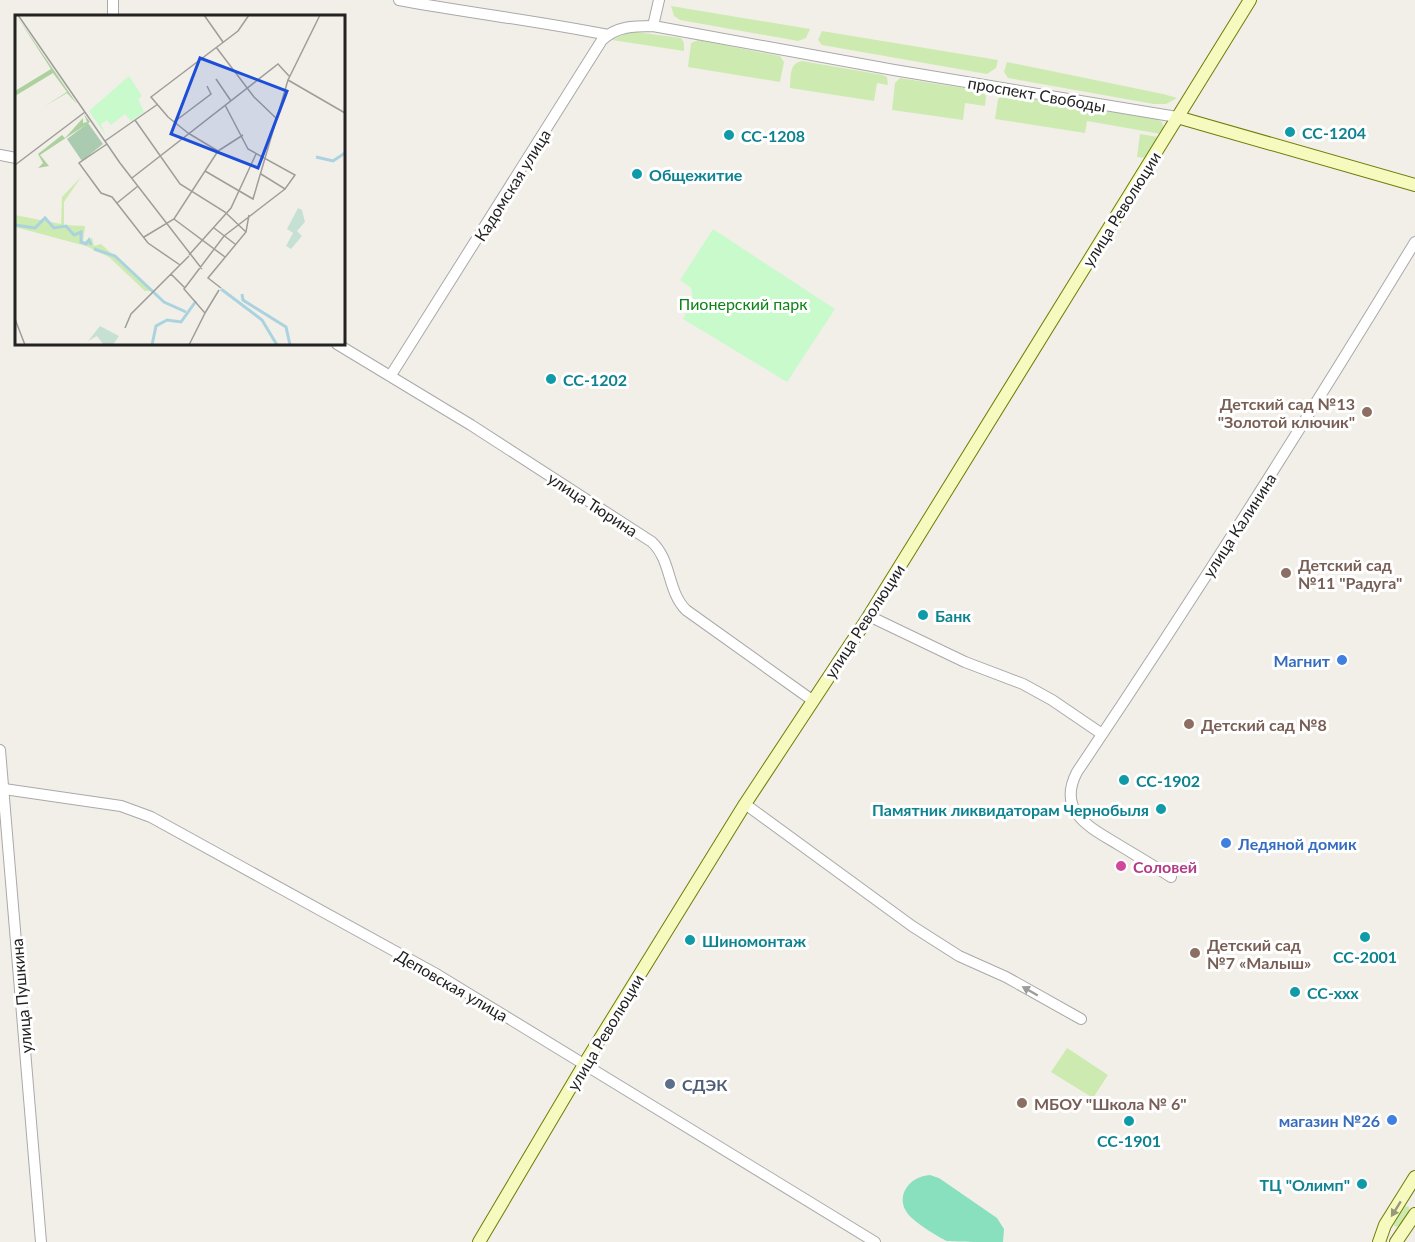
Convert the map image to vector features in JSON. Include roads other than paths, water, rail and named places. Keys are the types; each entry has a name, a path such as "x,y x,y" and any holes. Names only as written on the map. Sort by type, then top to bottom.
{"main road":[{"name":"улица Революции","path":"479,1242 585,1063 745,804 869,616 1250,0"},
{"name":"проспект Свободы","path":"1178,117 1415,185"},
{"path":"1379,1242 1385,1225 1415,1177"},
{"path":"1396,1242 1415,1214"}],"street":[{"path":"399,0 548,23 608,35 627,26 653,26 659,0"},
{"name":"проспект Свободы","path":"653,26 883,68 1178,117"},
{"name":"Кадомская улица","path":"391,375 602,40 608,35"},
{"path":"0,155 15,158"},
{"name":"улица Калинина","path":"1171,877 1089,827 1080,819 1073,808 1070,796 1071,784 1276,468 1415,242"},
{"name":"улица Тюрина","path":"339,345 520,456 652,542 663,555 673,590 682,606 813,700"},
{"path":"869,616 965,662 1023,684 1052,700 1102,734"},
{"name":"улица Пушкина","path":"0,750 42,1242"},
{"name":"Деповская улица","path":"4,789 121,806 151,817 438,975 875,1242"},
{"path":"745,804 912,926 959,956 1006,977 1081,1019"}],"place":[{"name":"СС-1204","path":"1290,132"},
{"name":"СС-1208","path":"729,135"},
{"name":"Общежитие","path":"637,174"},
{"name":"СС-1202","path":"551,379"},
{"name":"Детский сад №13 \"Золотой ключик\"","path":"1367,412"},
{"name":"Детский сад №11 \"Радуга\"","path":"1286,573"},
{"name":"Банк","path":"923,615"},
{"name":"Магнит","path":"1342,660"},
{"name":"Детский сад №8","path":"1189,724"},
{"name":"СС-1902","path":"1124,780"},
{"name":"Памятник ликвидаторам Чернобыля","path":"1161,809"},
{"name":"Ледяной домик","path":"1226,843"},
{"name":"Соловей","path":"1121,866"},
{"name":"СС-2001","path":"1365,937"},
{"name":"Шиномонтаж","path":"690,940"},
{"name":"Детский сад №7 «Малыш»","path":"1195,953"},
{"name":"СС-ххх","path":"1295,992"},
{"name":"СДЭК","path":"670,1084"},
{"name":"МБОУ \"Школа № 6\"","path":"1022,1103"},
{"name":"магазин №26","path":"1392,1120"},
{"name":"СС-1901","path":"1129,1121"},
{"name":"ТЦ \"Олимп\"","path":"1362,1184"}],"park label":[{"name":"Пионерский парк","path":"743,303"}]}
